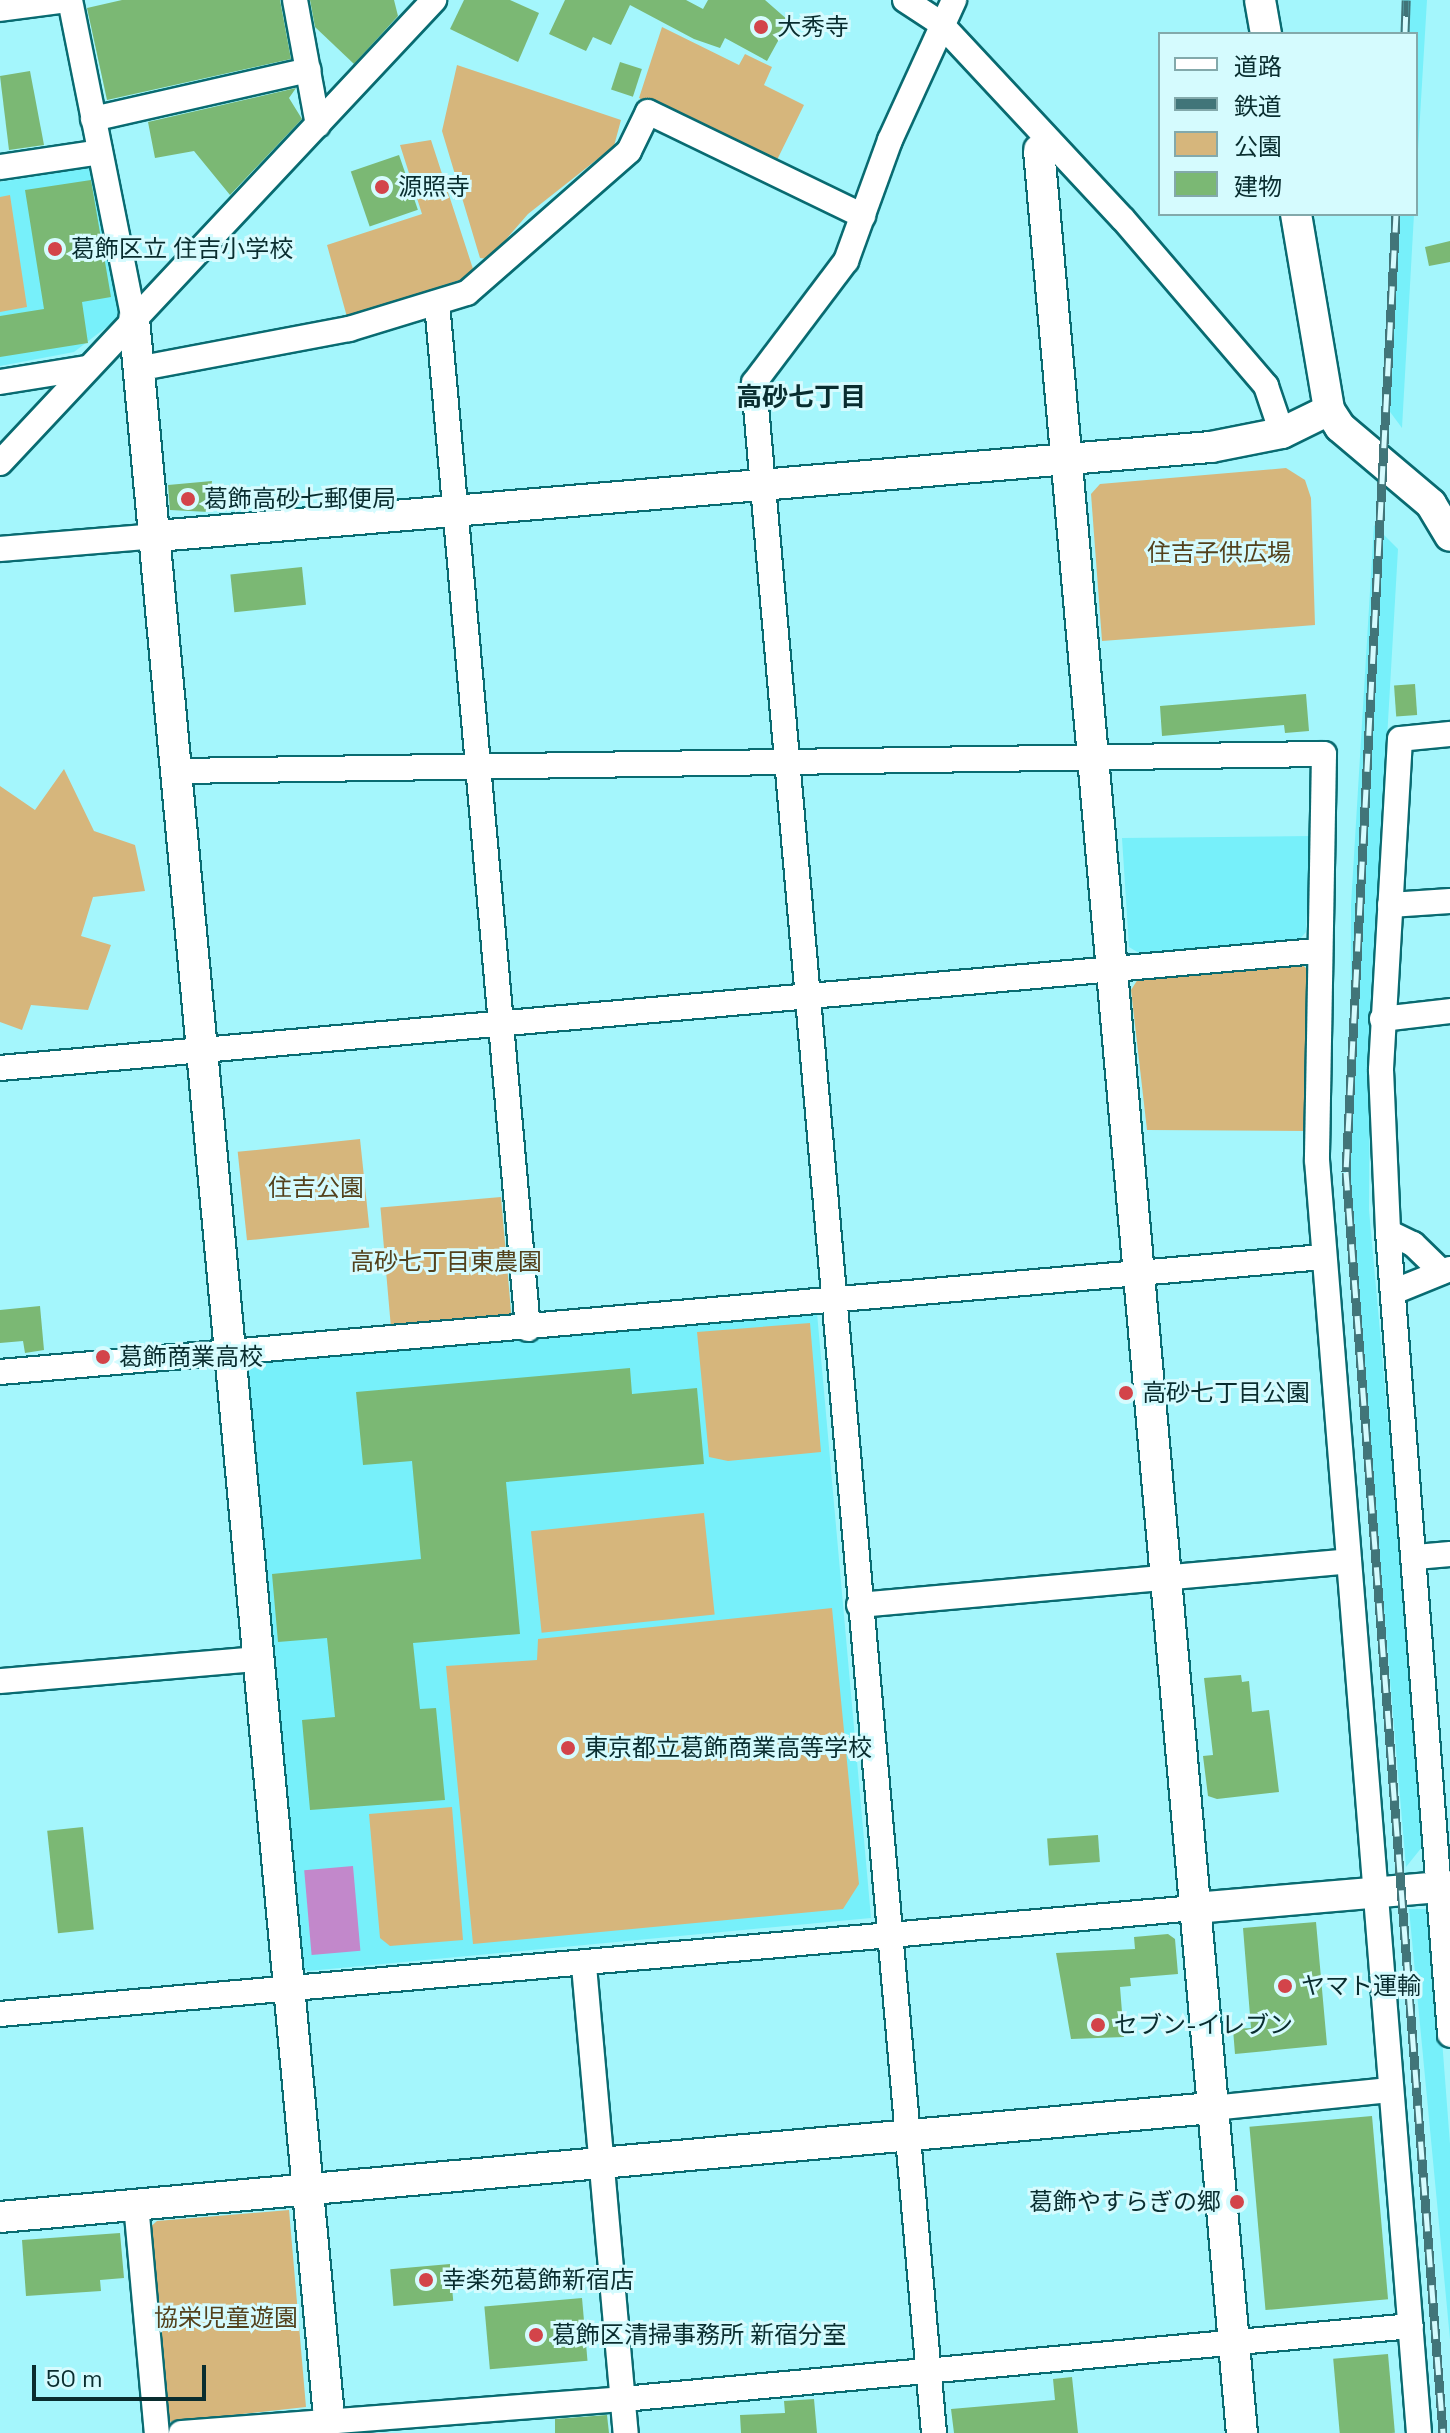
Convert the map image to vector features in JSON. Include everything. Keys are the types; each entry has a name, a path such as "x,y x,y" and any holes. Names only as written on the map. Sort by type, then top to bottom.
{"street":[{"path":"0,9 69,0 142,368 177,771 206,1051 287,1988 329,2415"},
{"path":"295,0 318,125"},
{"path":"0,463 434,0"},
{"path":"905,0 940,23 1038,137 1266,386 1282,433"},
{"path":"934,2433 805,997 754,383 846,261 940,23 954,0"},
{"path":"1260,0 1266,32"},
{"path":"93,119 308,70"},
{"path":"142,368 349,329 437,303 486,282 567,200 629,151 648,112 863,216"},
{"path":"1038,137 1109,969 1242,2433"},
{"path":"0,167 100,152"},
{"path":"1296,216 1329,410 1340,427 1423,496 1450,536"},
{"path":"437,303 452,511 528,1329"},
{"path":"0,382 86,368"},
{"path":"0,549 1211,447 1282,433 1329,410"},
{"path":"1450,734 1400,739 1382,1019 1388,1232 1445,1887 1450,2035"},
{"path":"177,771 785,765 1324,754 1317,951 1323,1257 1419,2433"},
{"path":"1390,905 1450,901"},
{"path":"0,1068 1317,951"},
{"path":"1382,1019 1450,1011"},
{"path":"1388,1232 1413,1244 1446,1270 1393,1292"},
{"path":"0,1372 528,1329 1323,1257"},
{"path":"1416,1557 1450,1554"},
{"path":"859,1605 1349,1561"},
{"path":"0,1681 258,1659"},
{"path":"0,2014 287,1988 584,1966 889,1934 1445,1887"},
{"path":"584,1966 626,2433"},
{"path":"0,2217 1390,2090"},
{"path":"136,2204 157,2433"},
{"path":"181,2433 329,2415 399,2425 928,2369 1411,2326"}],"shaded area":[{"path":"1403,0 1427,0 1418,151 1418,32 1402,32"},
{"name":"葛飾区立 住吉小学校","path":"94,167 121,316 74,352 0,366 0,182"},
{"path":"1392,216 1414,216 1402,428 1382,401"},
{"path":"1374,525 1398,549 1370,1033 1369,1210 1426,1842 1406,1867 1350,1210 1351,905"},
{"path":"1310,836 1306,932 1299,940 1139,953 1129,947 1122,838"},
{"name":"東京都立葛飾商業高等学校","path":"817,1313 871,1918 308,1971 300,1965 245,1362"},
{"path":"353,1866 360,1951 312,1955 304,1870"},
{"path":"1409,1909 1432,1909 1450,2144 1450,2339"}],"green space":[{"path":"662,27 739,65 745,54 772,67 764,85 804,105 776,162 639,98"},
{"path":"457,65 621,120 614,146 528,214 489,259 480,258 442,131"},
{"path":"431,140 475,275 347,317 327,245 422,214 400,145"},
{"path":"10,195 27,307 0,312 0,197"},
{"name":"住吉子供広場","path":"1286,468 1305,480 1311,498 1315,625 1102,641 1091,494 1100,484"},
{"path":"64,769 94,831 135,845 145,891 93,897 81,936 111,945 88,1010 31,1005 22,1030 0,1022 0,786 35,810"},
{"path":"1300,963 1306,968 1307,1131 1147,1130 1131,990 1140,976"},
{"name":"住吉公園","path":"360,1139 369,1228 247,1240 238,1152"},
{"name":"高砂七丁目東農園","path":"501,1197 512,1318 391,1328 380,1208"},
{"path":"810,1323 821,1452 728,1461 709,1457 697,1332"},
{"path":"704,1513 715,1614 542,1633 531,1531"},
{"path":"832,1608 859,1884 843,1909 473,1944 446,1666 537,1660 538,1639"},
{"path":"452,1807 463,1940 390,1946 380,1938 369,1814"},
{"name":"協栄児童遊園","path":"289,2210 306,2407 171,2422 162,2414 148,2229 157,2221"}],"building":[{"path":"122,0 280,0 291,59 107,100 87,8"},
{"path":"310,0 394,0 398,16 354,64 315,27"},
{"path":"464,0 510,0 539,13 518,62 450,29"},
{"path":"565,0 686,0 703,9 708,0 765,0 789,21 767,61 725,38 720,48 694,39 630,5 611,45 593,37 586,51 549,34"},
{"path":"620,62 642,69 633,97 611,90"},
{"path":"30,71 44,145 9,150 0,76"},
{"path":"296,88 289,98 302,119 230,195 194,151 155,158 148,122"},
{"path":"399,155 418,210 370,226 351,172"},
{"path":"91,180 111,297 82,302 88,343 0,357 0,316 44,309 25,190"},
{"path":"1450,241 1450,262 1429,266 1425,247"},
{"path":"212,481 209,512 170,510 168,485"},
{"path":"302,567 306,605 234,612 230,575"},
{"path":"1415,684 1417,715 1396,716 1394,685"},
{"path":"1306,694 1309,731 1285,733 1284,725 1162,736 1160,706"},
{"path":"40,1306 44,1350 25,1353 23,1341 0,1343 0,1310"},
{"path":"630,1368 632,1394 697,1388 704,1464 506,1482 520,1634 413,1643 420,1709 436,1708 445,1800 310,1810 302,1720 335,1717 327,1638 278,1642 272,1574 421,1559 412,1461 363,1465 356,1392"},
{"path":"1241,1675 1242,1682 1249,1681 1252,1712 1269,1710 1279,1792 1217,1799 1208,1796 1203,1756 1213,1755 1204,1678"},
{"path":"83,1827 94,1929 58,1933 47,1831"},
{"path":"1098,1835 1100,1862 1049,1865 1047,1839"},
{"name":"ヤマト運輸","path":"1316,1922 1327,2045 1235,2054 1233,2029 1251,2028 1243,1928"},
{"path":"1168,1934 1175,1939 1178,1974 1130,1978 1131,1986 1120,1987 1124,2037 1071,2039 1056,1953 1135,1949 1134,1937"},
{"path":"1372,2116 1388,2299 1266,2310 1249,2127"},
{"path":"120,2233 124,2278 100,2280 101,2291 26,2296 22,2240"},
{"path":"450,2264 453,2301 393,2306 390,2269"},
{"path":"582,2298 587,2361 490,2369 484,2307"},
{"path":"1388,2354 1395,2433 1340,2433 1333,2359"},
{"path":"1072,2377 1078,2433 954,2433 951,2409 1055,2400 1053,2379"},
{"path":"814,2399 817,2433 741,2433 740,2415 785,2413 784,2401"},
{"path":"607,2415 609,2433 555,2433 555,2419"}],"railway":[{"path":"1405,32 1406,0"},
{"path":"1396,216 1346,1172 1443,2433"}],"place":[{"name":"大秀寺","path":"761,27"},
{"name":"源照寺","path":"382,187"},
{"name":"葛飾区立 住吉小学校","path":"55,249"},
{"name":"葛飾高砂七郵便局","path":"188,499"},
{"name":"葛飾商業高校","path":"103,1357"},
{"name":"高砂七丁目公園","path":"1126,1393"},
{"name":"東京都立葛飾商業高等学校","path":"568,1748"},
{"name":"ヤマト運輸","path":"1285,1986"},
{"name":"セブン-イレブン","path":"1098,2025"},
{"name":"葛飾やすらぎの郷","path":"1237,2202"},
{"name":"幸楽苑葛飾新宿店","path":"426,2280"},
{"name":"葛飾区清掃事務所 新宿分室","path":"536,2335"}],"district":[{"name":"高砂七丁目","path":"801,398"}]}
